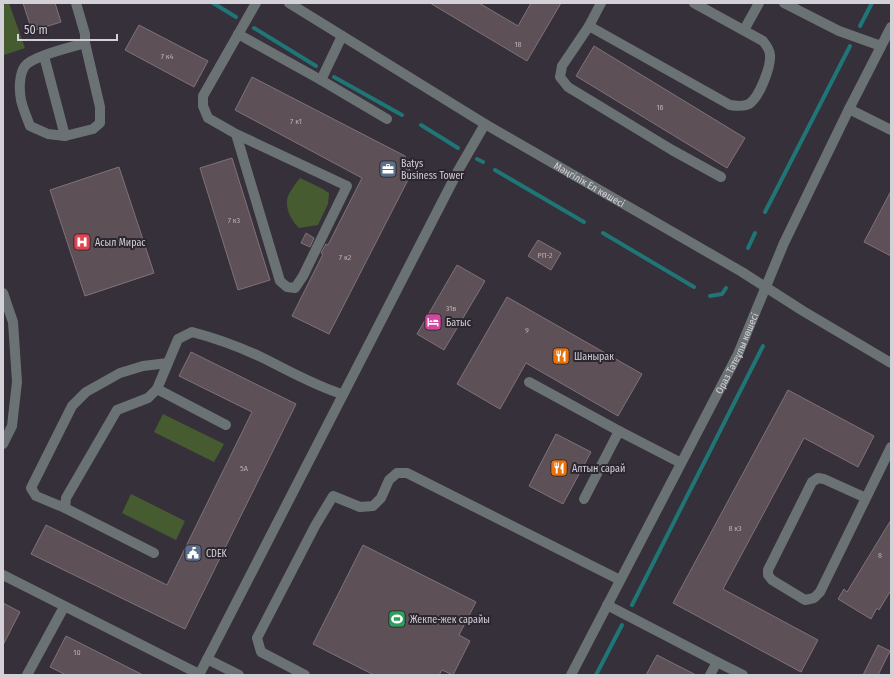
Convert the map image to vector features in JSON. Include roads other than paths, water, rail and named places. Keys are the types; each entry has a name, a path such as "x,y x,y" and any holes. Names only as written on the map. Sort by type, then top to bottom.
{"street":[{"path":"76,3 85,34 85,43 100,107 100,123 93,129 65,136 48,134 30,126 21,100 20,77 25,66 33,60 85,43"},
{"path":"236,134 280,281 287,287 295,288 304,276 347,186 236,134 208,118 203,106 203,96 256,3"},
{"name":"Мәңгілік Ел көшесі","path":"289,3 485,124 765,286 805,312 891,363"},
{"path":"602,3 589,26 562,66 560,77 568,87 672,150 721,177"},
{"path":"589,26 730,105 740,106 748,104 754,99 766,75 771,57 769,50 763,41 694,3"},
{"path":"744,30 759,3"},
{"path":"784,3 839,31 881,46"},
{"name":"Ораз Тәтеұлы көшесі","path":"571,675 738,354 765,286 784,244 849,108 891,27"},
{"path":"238,34 387,119"},
{"path":"321,80 342,36"},
{"path":"44,56 65,136"},
{"path":"849,108 891,130"},
{"path":"3,575 199,675 342,394 459,169 485,124"},
{"path":"3,293 13,322 17,382 12,426 3,444"},
{"path":"65,508 66,498 117,410 148,398 158,390 178,339 192,332 217,338 258,355 324,388 342,394"},
{"path":"154,553 65,508 36,496 31,488 72,406 86,392 120,373 143,366 168,363"},
{"path":"529,382 681,463"},
{"path":"158,390 226,425"},
{"path":"584,499 619,431"},
{"path":"866,498 824,479 818,478 812,482 768,570 768,575 772,580 806,600 814,598 820,592 891,447"},
{"path":"305,675 261,652 256,638 315,526 333,496 360,507 373,506 381,498 389,480 397,473 407,473 620,580"},
{"path":"607,605 743,675"},
{"path":"27,675 64,607"},
{"path":"207,659 239,675"},
{"path":"710,675 717,662"}],"waterway":[{"path":"213,3 236,17"},
{"path":"860,26 872,3"},
{"path":"254,28 316,66"},
{"path":"765,212 850,46"},
{"path":"334,77 402,115"},
{"path":"421,125 458,148"},
{"path":"477,159 483,162"},
{"path":"495,170 584,222"},
{"path":"603,233 694,287"},
{"path":"748,248 755,233"},
{"path":"710,296 722,294 726,288"},
{"path":"632,605 763,346"},
{"path":"596,675 622,625"}],"place":[{"name":"Batys Business Tower","path":"388,169"},
{"name":"Асыл Мирас","path":"82,242"},
{"name":"Батыс","path":"433,322"},
{"name":"Шанырак","path":"561,356"},
{"name":"Алтын сарай","path":"559,468"},
{"name":"CDEK","path":"193,553"},
{"name":"Жекпе-жек сарайы","path":"397,619"}]}
